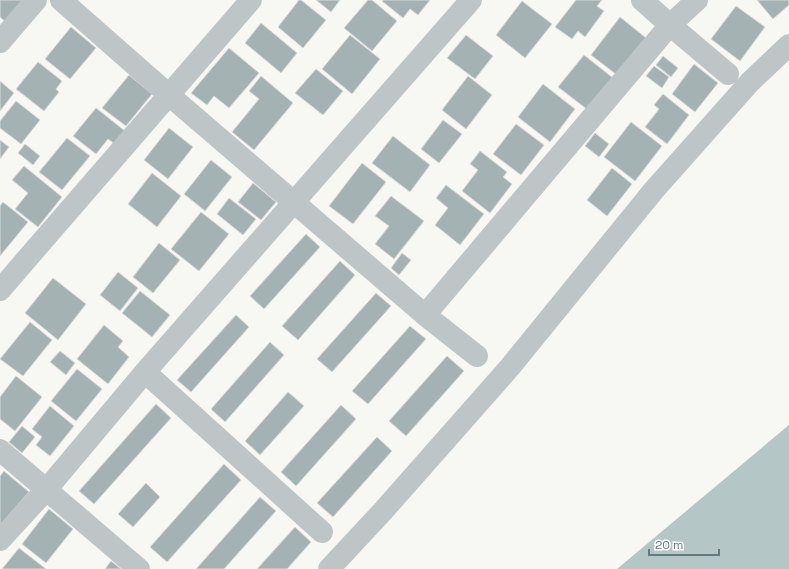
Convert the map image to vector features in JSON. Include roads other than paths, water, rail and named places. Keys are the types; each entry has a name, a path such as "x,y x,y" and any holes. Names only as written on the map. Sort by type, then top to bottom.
{"street":[{"path":"0,42 36,0"},
{"path":"61,0 425,315 477,356"},
{"path":"0,290 251,0"},
{"path":"0,540 46,490 145,372 471,0"},
{"path":"642,0 728,74"},
{"path":"425,315 670,25 697,0"},
{"path":"329,569 383,511 510,367 654,190 750,82 789,45"},
{"path":"145,372 322,532"},
{"path":"0,450 139,569"}]}
